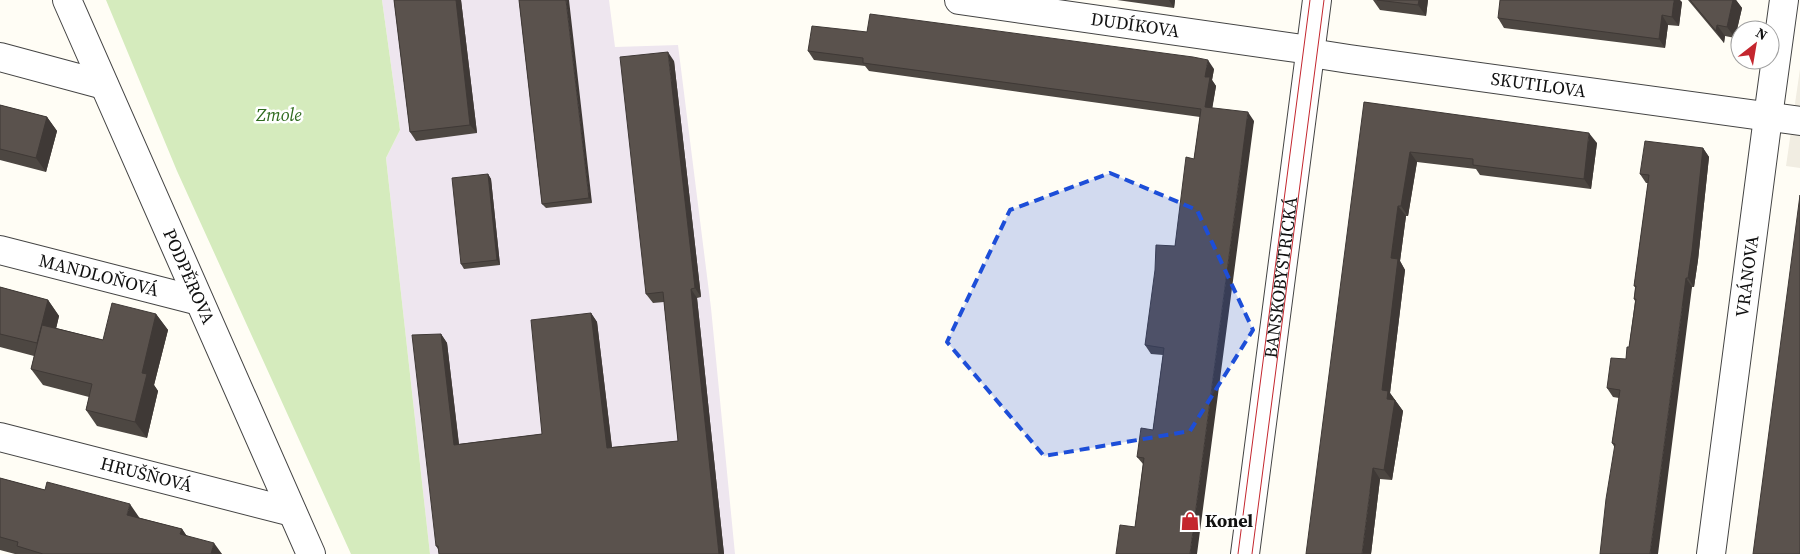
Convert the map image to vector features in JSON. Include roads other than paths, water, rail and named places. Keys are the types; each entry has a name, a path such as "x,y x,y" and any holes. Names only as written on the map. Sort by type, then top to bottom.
{"street":[{"name":"PODPĚROVA","path":"67,0 311,554"},
{"name":"DUDÍKOVA","path":"960,0 1310,51"},
{"name":"BANSKOBYSTRICKÁ","path":"1245,554 1317,0"},
{"name":"VRÁNOVA","path":"1711,554 1784,0"},
{"name":"SKUTILOVA","path":"1310,51 1349,59 1800,121"},
{"path":"0,57 104,85"},
{"name":"MANDLOŇOVÁ","path":"0,250 199,302"},
{"name":"HRUŠŇOVÁ","path":"0,437 292,512"}],"tram line":[{"path":"1238,554 1310,0"},
{"path":"1252,554 1324,0"}],"place":[{"name":"Konel","path":"1190,521"}],"park label":[{"name":"Zmole","path":"279,115"}]}
